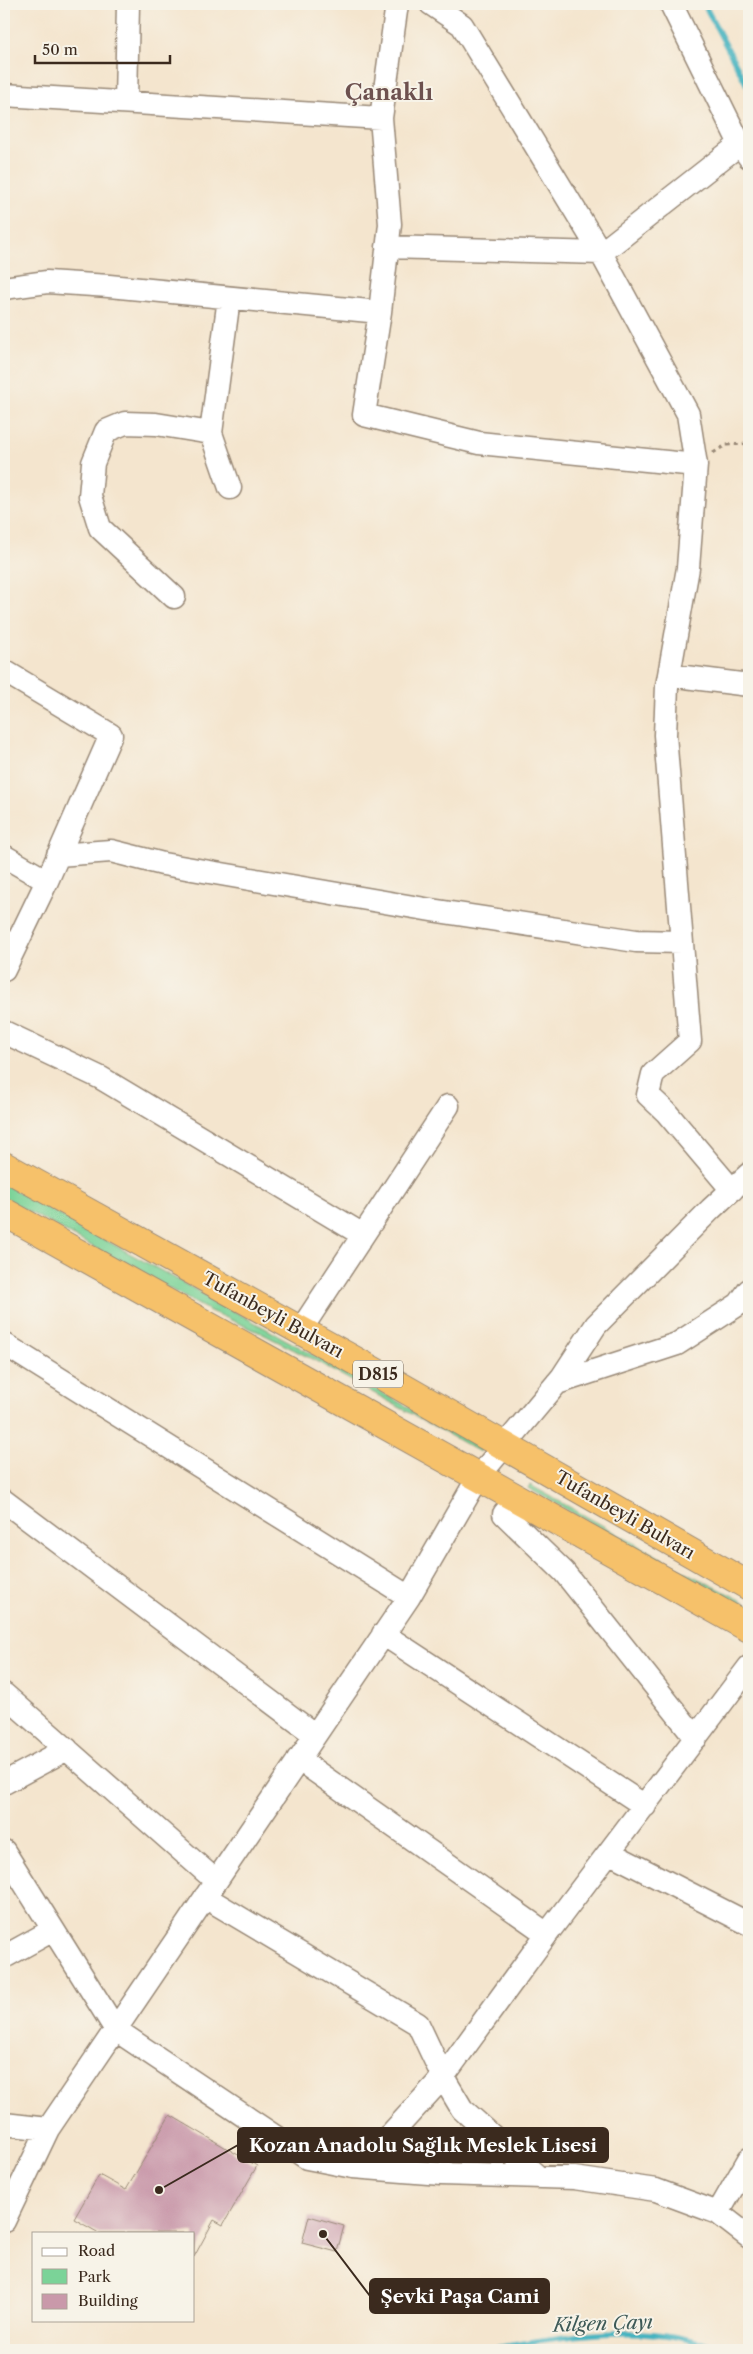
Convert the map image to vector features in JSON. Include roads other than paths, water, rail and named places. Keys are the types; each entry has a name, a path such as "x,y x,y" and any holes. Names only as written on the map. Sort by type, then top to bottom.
{"highway":[{"name":"Tufanbeyli Bulvarı","path":"4,1166 300,1330 749,1586"},
{"name":"Tufanbeyli Bulvarı","path":"4,1212 749,1628"}],"street":[{"path":"126,102 128,4"},
{"path":"397,4 381,118 390,224 380,312 364,415 478,444 696,464"},
{"path":"431,4 462,25 601,253 688,414 696,464 688,568 669,675 665,735 690,1041 653,1074 648,1095 666,1112 732,1190"},
{"path":"387,247 601,253 744,151 671,4"},
{"path":"4,95 381,118"},
{"path":"4,288 56,283 108,286 380,312"},
{"path":"229,298 212,433 230,488"},
{"path":"174,597 100,528 90,496 94,463 106,431 126,423 156,424 212,433"},
{"path":"4,671 112,735 47,881 4,970"},
{"path":"669,675 749,685"},
{"path":"58,855 111,851 163,864 432,910 636,941 682,942"},
{"path":"4,856 47,881"},
{"path":"4,1032 101,1078 362,1235"},
{"path":"300,1330 448,1106"},
{"path":"4,2221 48,2129 409,1597 478,1476 557,1383 596,1325 749,1174"},
{"path":"557,1383 677,1344 739,1304 749,1290"},
{"path":"4,1344 409,1597"},
{"path":"518,1498 504,1514 564,1572 696,1738"},
{"path":"4,1501 315,1734"},
{"path":"383,1634 645,1806"},
{"path":"353,2167 391,2134 443,2077 547,1934 749,1667"},
{"path":"4,1694 67,1749 211,1889 418,2024 443,2077 462,2109 538,2176"},
{"path":"4,1783 67,1749"},
{"path":"298,1759 547,1934"},
{"path":"4,1851 116,2030 307,2158 353,2167 441,2174 574,2178 656,2190 718,2213 749,2236"},
{"path":"610,1853 749,1924"},
{"path":"4,1957 54,1930"},
{"path":"4,2124 48,2129"},
{"path":"718,2213 749,2159"}],"waterway":[{"path":"704,4 749,89"},
{"name":"Kilgen Çayı","path":"485,2350 573,2336 634,2333 665,2335 693,2341 720,2350"}],"place":[{"name":"Kozan Anadolu Sağlık Meslek Lisesi","path":"159,2190"},
{"name":"Şevki Paşa Cami","path":"323,2234"}],"district":[{"name":"Çanaklı","path":"389,92"}]}
